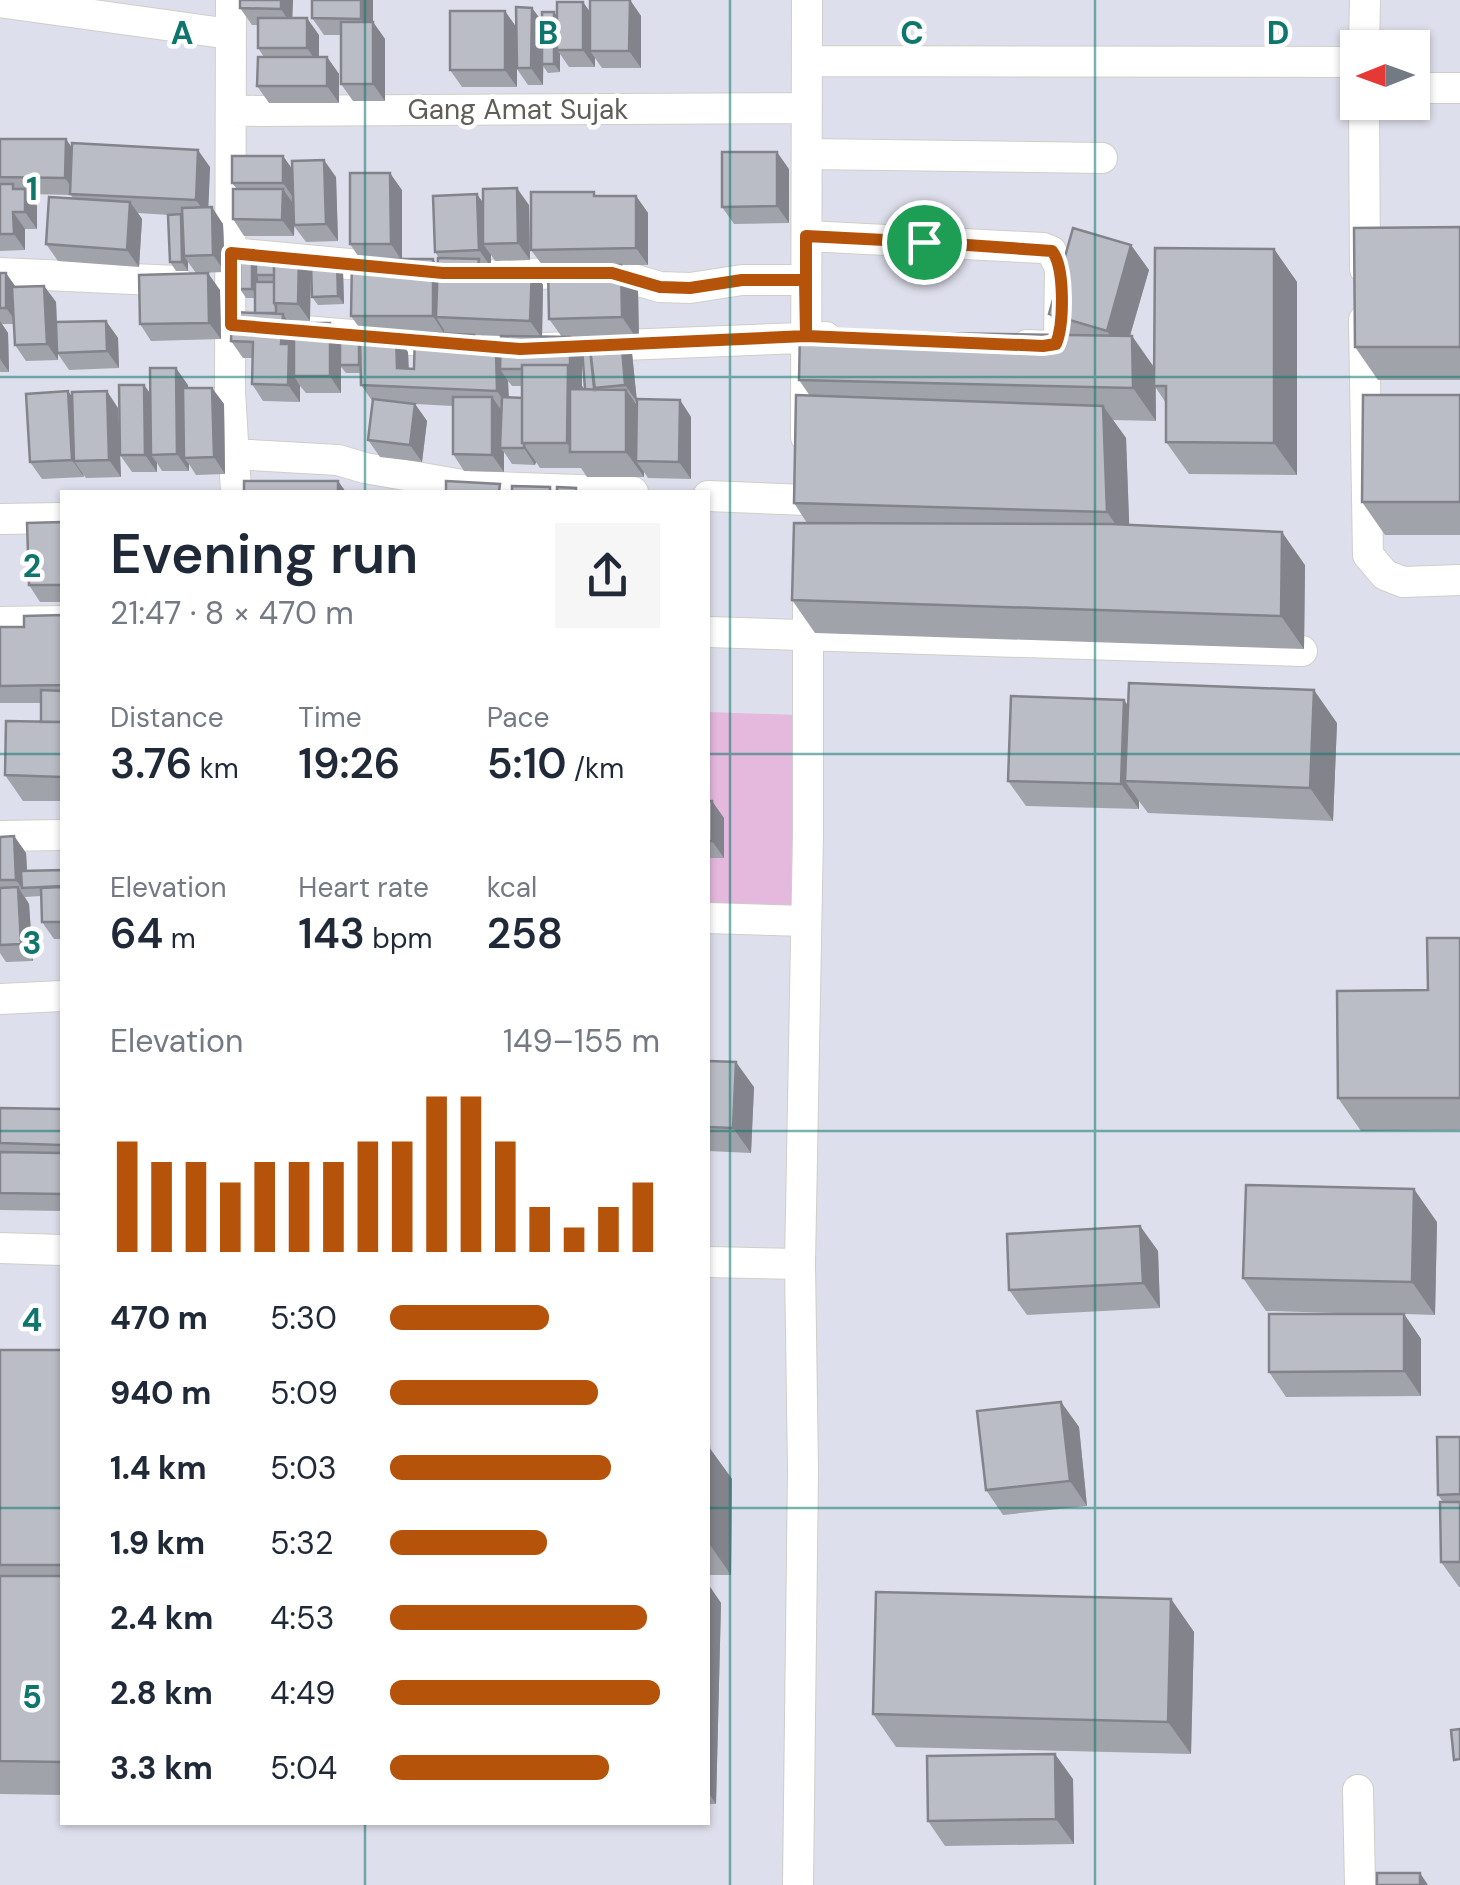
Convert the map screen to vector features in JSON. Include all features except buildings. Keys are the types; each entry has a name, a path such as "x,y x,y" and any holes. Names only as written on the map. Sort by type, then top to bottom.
{"street":[{"path":"230,0 230,284 236,490"},
{"path":"798,1885 806,480 816,422 806,336 807,0"},
{"path":"1364,30 1365,0"},
{"path":"17,2 230,34"},
{"path":"808,61 1340,62"},
{"path":"1430,88 1460,88"},
{"name":"Gang Amat Sujak","path":"232,111 805,108"},
{"path":"1364,120 1365,253 1376,410 1368,556 1385,575 1402,582 1460,580"},
{"path":"807,154 1102,158"},
{"path":"193,164 231,167"},
{"path":"806,236 1052,251 1060,267 1058,340 1049,346 1003,344"},
{"path":"231,253 424,271"},
{"path":"1365,253 1403,253"},
{"path":"0,272 230,284"},
{"path":"477,274 612,273 660,287 690,288 742,280 805,280"},
{"path":"231,325 520,349 806,336 845,338"},
{"path":"234,454 338,460 468,486 577,490"},
{"path":"710,496 806,480"},
{"path":"0,519 60,518"},
{"path":"0,622 60,622"},
{"path":"710,632 1302,651"},
{"path":"0,836 60,835"},
{"path":"710,918 806,921"},
{"path":"0,998 60,996"},
{"path":"0,1248 60,1250"},
{"path":"710,1262 800,1264"},
{"path":"1358,1790 1360,1885"}],"shaded area":[{"path":"710,712 797,715 791,918 710,915"}],"route":[{"path":"924,242 806,236 806,336 520,349 231,325 231,253 443,273 612,273 660,287 690,288 742,280 805,280 806,336 1056,344 1060,267 1052,251 924,242"}]}
